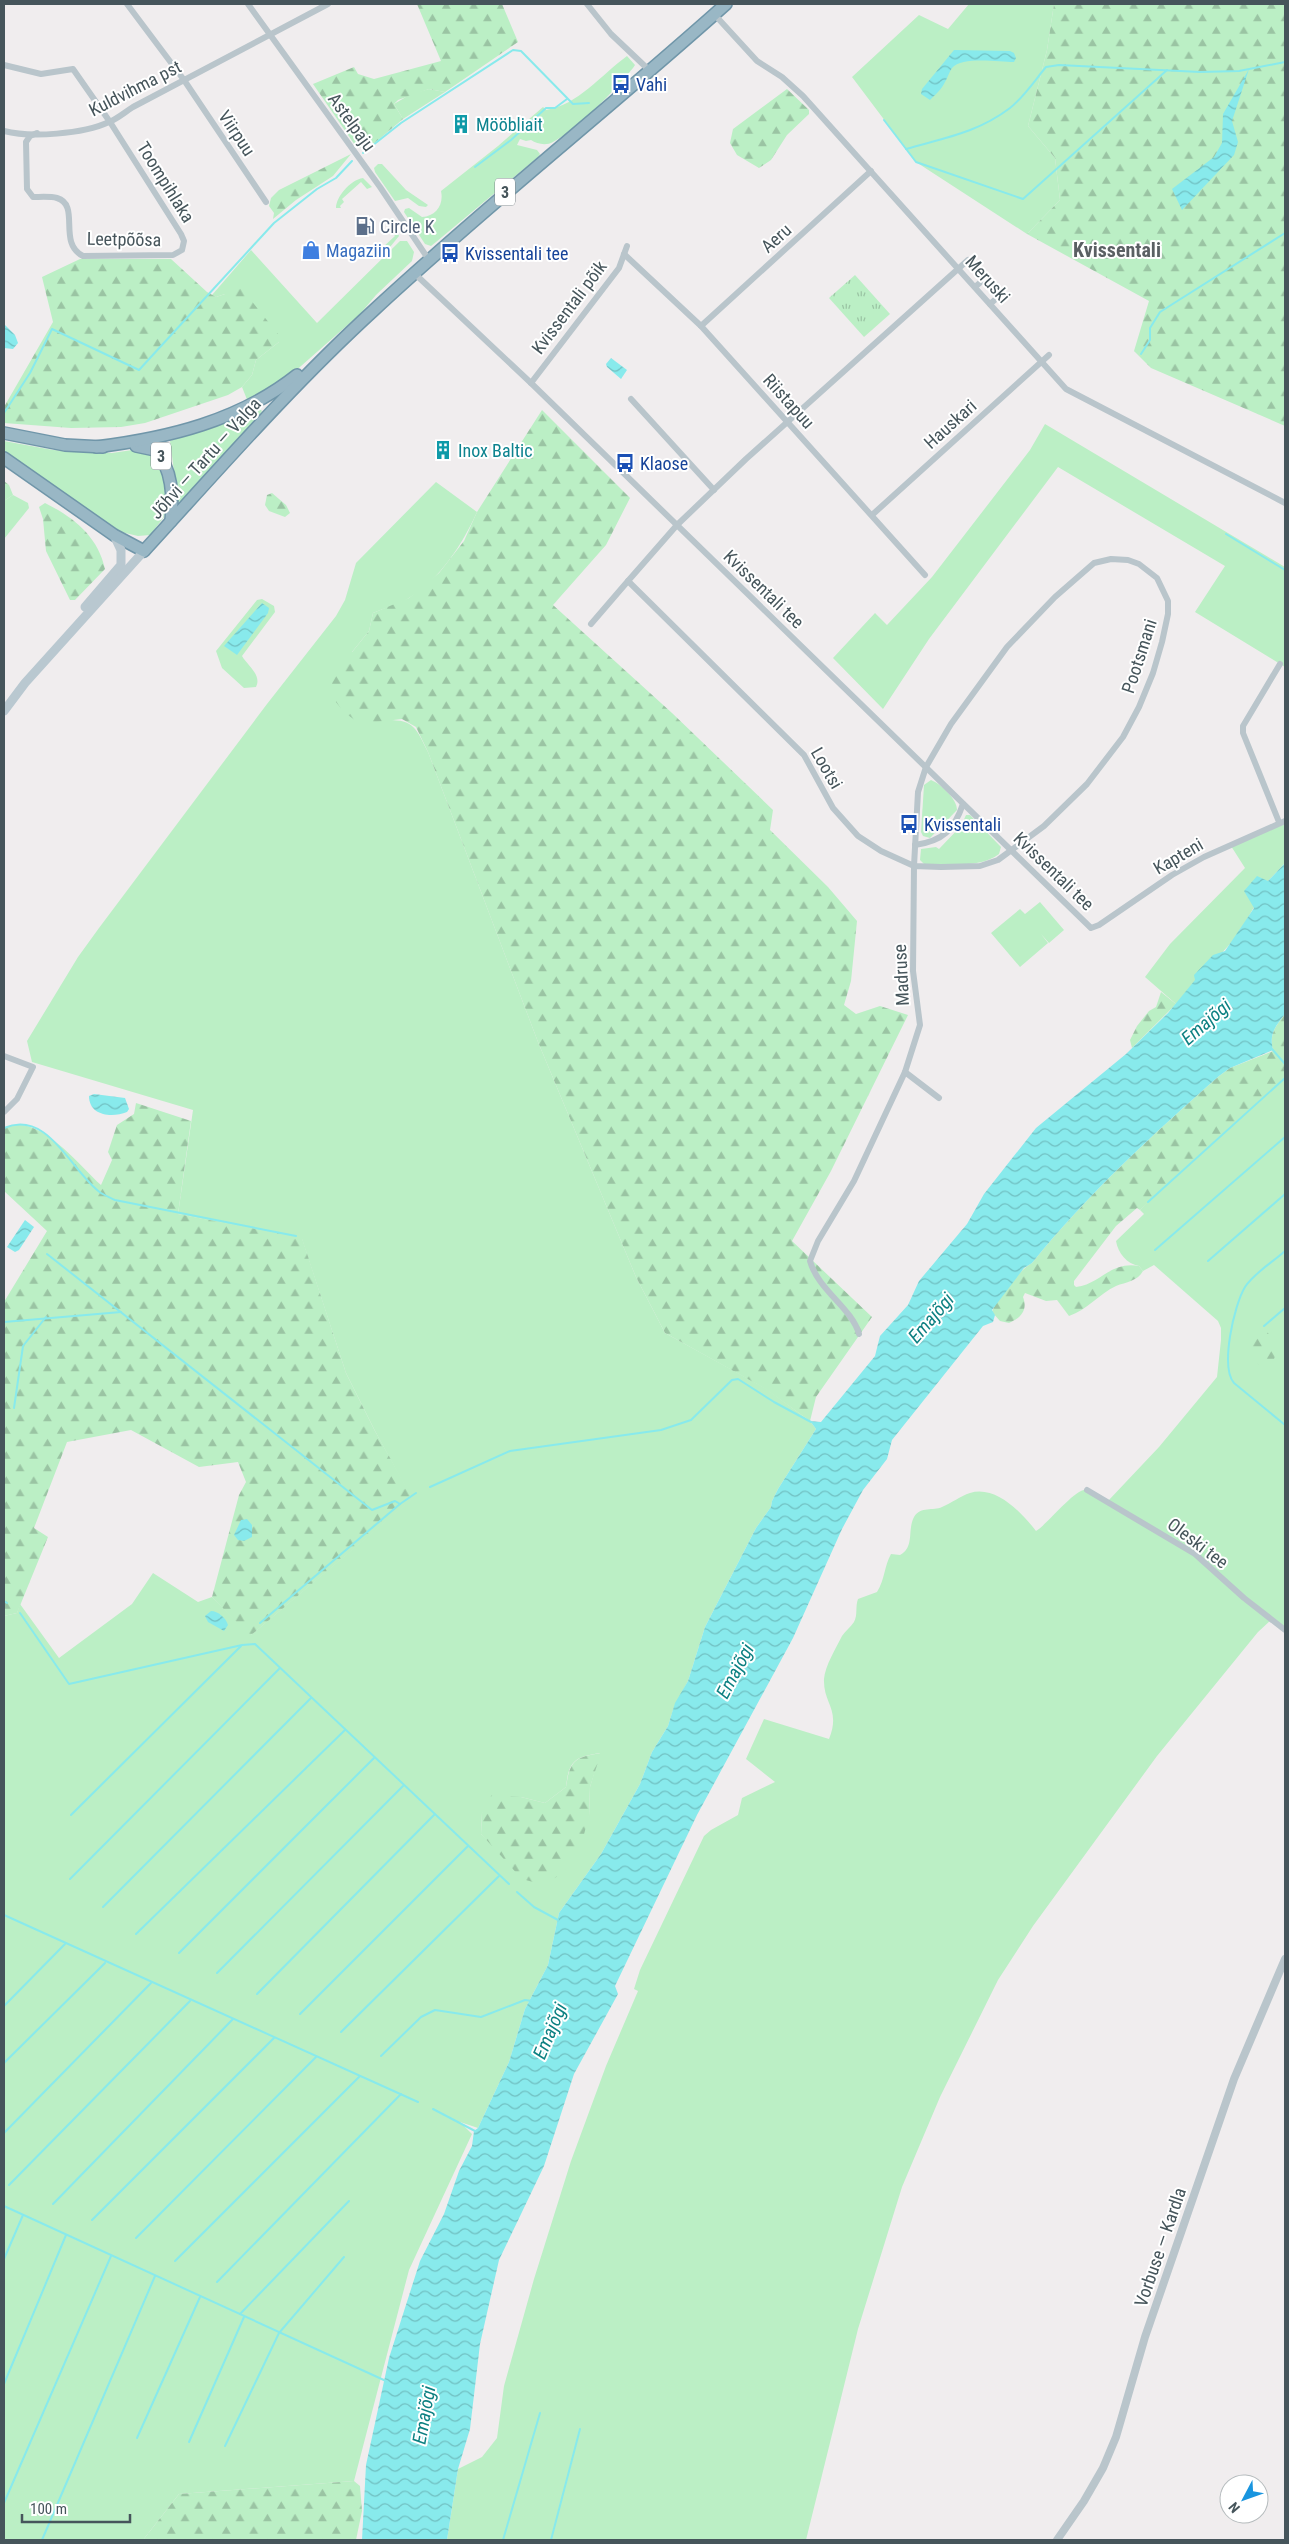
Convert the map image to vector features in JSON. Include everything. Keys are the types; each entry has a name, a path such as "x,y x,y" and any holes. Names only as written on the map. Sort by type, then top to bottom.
{"highway":[{"name":"3","path":"414,273 726,4"},
{"name":"Jõhvi — Tartu — Valga","path":"144,551 295,385 414,273"},
{"path":"4,434 65,445 96,447 168,436 233,413 290,381 342,340"},
{"name":"3","path":"96,447 140,446 155,450 167,466 172,505 171,522"},
{"path":"4,458 114,535 144,551"}],"main road":[{"path":"75,626 78,614 121,565 121,550 114,535"},
{"path":"4,711 75,626 144,551"}],"street":[{"name":"Viirpuu","path":"127,4 184,80 266,202"},
{"name":"Astelpaju","path":"248,4 380,187 429,260"},
{"name":"Kuldvihma pst","path":"4,131 37,134 86,130 110,122 133,107 328,4"},
{"path":"587,4 611,34 649,70"},
{"name":"Meruski","path":"714,14 757,61 782,77 803,96 1041,362 1072,392 1285,503"},
{"path":"4,64 41,74 73,69 110,122"},
{"name":"Toompihlaka","path":"110,122 181,234 184,241 182,250 173,255"},
{"name":"Leetpõõsa","path":"37,134 30,136 26,142 27,189 33,197 58,198 64,202 69,210 70,244 74,252 83,256 173,255"},
{"name":"Aeru","path":"701,326 871,171"},
{"name":"Kvissentali põik","path":"531,383 619,268 627,246"},
{"name":"Riistapuu","path":"624,254 701,326 925,575"},
{"path":"591,624 677,525 968,260"},
{"name":"Kvissentali tee","path":"414,273 531,383 1091,928"},
{"path":"975,288 982,281"},
{"path":"990,304 997,298"},
{"name":"Hauskari","path":"872,515 1049,355"},
{"path":"631,399 714,490"},
{"name":"Pootsmani","path":"926,767 950,724 978,684 1020,633 1071,582 1094,563 1111,559 1128,560 1152,573 1161,584 1168,601 1168,614 1153,673 1139,707 1123,737 1087,784 1044,826 1012,851"},
{"name":"Lootsi","path":"628,581 804,755 833,808 844,823 858,836 881,852 914,866 980,866 998,860 1012,851"},
{"path":"1280,664 1246,718 1243,726 1244,733 1282,821"},
{"name":"Madruse","path":"859,1334 852,1318 829,1293 810,1261 815,1247 860,1169 905,1072 920,1025 913,971 914,866 918,792 926,767"},
{"path":"915,845 932,843 940,838 956,821 963,804"},
{"name":"Kapteni","path":"1091,928 1099,926 1172,875 1196,861 1282,821"},
{"path":"4,1056 33,1067 17,1099 4,1112"},
{"path":"905,1072 939,1098"},
{"name":"Oleski tee","path":"1087,1490 1195,1554 1244,1598 1285,1630"},
{"name":"Vorbuse — Kardla","path":"1057,2540 1084,2501 1103,2468 1116,2437 1145,2337 1231,2088 1285,1960"}],"green space":[{"path":"417,4 502,4 518,42 445,92 429,89 398,100 394,104 403,119 371,146 357,148 313,84 354,67 358,74 374,79 441,61"},
{"path":"969,4 1054,4 1047,50 1028,126 1055,158 1060,200 1027,234 916,162 852,77 919,15 948,29"},
{"path":"1054,4 1285,4 1285,426 1151,368 1134,351 1149,301 1027,234 1060,200 1055,158 1028,126 1047,50"},
{"path":"627,56 635,65 596,108 574,128 550,143 542,144 520,139 517,145 537,150 540,154 538,157 431,246 425,244 404,212 405,209 409,208 422,217 435,212 440,205 441,191 543,107 546,110 558,107 579,96"},
{"path":"429,89 445,92 403,119 394,104 411,94"},
{"path":"787,89 809,110 809,114 787,135 771,160 759,168 737,155 730,143 733,129"},
{"path":"351,154 333,176 296,200 273,219 274,213 269,206 271,198 279,190"},
{"path":"378,164 382,164 406,190 428,205 426,207 419,206 408,198 395,201 375,172 374,168"},
{"path":"363,178 372,187 367,189 361,182 342,199 344,202 340,206 341,208 336,208 338,199 349,185"},
{"path":"392,218 399,236 386,252 382,248 395,236 392,232 390,219"},
{"path":"400,241 407,241 414,252 412,261 376,295 360,314 292,374 248,402 242,387 252,375 256,360 279,342 225,294 216,297 212,295 251,250 317,323"},
{"path":"80,259 171,259 207,292 216,297 225,294 238,284 278,334 279,342 256,360 252,375 242,387 228,395 145,423 121,427 71,428 4,423 4,407 53,322 42,277"},
{"path":"855,275 890,314 864,337 829,298"},
{"path":"257,406 262,411 258,418 182,501 178,502 170,441"},
{"path":"542,410 630,498 606,545 553,605 672,713 773,810 770,830 828,887 857,921 851,981 844,1005 856,1014 880,1006 908,1015 831,1171 792,1241 872,1317 816,1397 810,1421 764,1388 665,1333 636,1277 538,1042 428,752 416,727 402,719 360,724 344,712 331,696 332,677 369,631 373,613 409,598 439,573 464,541 477,512"},
{"path":"1045,424 1285,567 1285,667 1195,612 1225,566 1058,467 929,639 883,709 833,658 875,613 887,625 932,577 1030,450"},
{"path":"4,441 53,450 112,453 139,449 156,457 163,466 166,509 164,517 150,535 138,536 121,532 4,452"},
{"path":"4,481 9,485 13,495 4,501"},
{"path":"436,482 477,512 457,549 440,571 431,581 409,598 373,613 369,631 352,652 382,720 401,721 412,726 420,736 428,752 538,1042 636,1277 665,1333 765,1388 810,1421 816,1429 778,1489 771,1507 756,1528 705,1627 688,1681 674,1707 668,1726 652,1752 640,1784 601,1854 559,1913 548,1965 525,2009 509,2062 478,2128 460,2122 472,2134 409,2270 354,2481 179,2494 143,2540 4,2540 4,1616 17,1613 20,1604 59,1658 132,1604 153,1573 198,1602 212,1597 251,1635 412,1499 346,1373 302,1239 178,1214 193,1110 32,1062 27,1041 78,957 99,928 267,704 336,616 345,600 356,563","holes":["600,1753 590,1787 589,1816 496,1848 481,1834 482,1813 521,1797 545,1803 566,1787 569,1771 574,1762 584,1756"]},
{"path":"272,493 286,505 290,513 285,517 269,511 265,505 267,495"},
{"path":"13,495 28,503 29,508 4,539 4,501"},
{"path":"45,503 74,521 83,529 102,557 105,569 75,600 70,600 46,551 43,519 39,507"},
{"path":"262,599 274,606 275,612 242,656 257,678 256,687 244,688 222,668 216,651 257,600"},
{"path":"931,780 948,792 957,810 930,838 923,836 921,832 924,785"},
{"path":"966,815 970,815 1001,847 999,854 982,862 924,864 920,860 921,849 936,847 939,849 961,826"},
{"path":"1285,824 1285,863 1268,881 1262,880 1254,907 1238,935 1176,1004 1145,977 1170,944 1245,868 1231,846"},
{"path":"1040,902 1064,930 1049,943 1041,934 1048,943 1020,967 991,933 1020,909 1025,914"},
{"path":"1161,992 1176,1004 1132,1048 1130,1040 1137,1026 1149,1011 1156,1007"},
{"path":"1285,1014 1285,1078 1140,1210 1137,1208 1116,1226 1074,1281 1074,1285 1076,1287 1085,1285 1113,1270 1129,1265 1139,1266 1143,1271 1141,1274 1135,1279 1110,1289 1082,1310 1069,1316 1057,1300 1046,1301 1025,1293 1023,1297 1025,1306 1020,1316 1009,1323 1000,1321 992,1312 999,1299 1015,1278 1032,1263 1075,1213 1169,1120 1219,1076 1230,1068 1273,1051 1272,1035"},
{"path":"1285,1078 1285,1630 1271,1620 1258,1632 1157,1756 1033,1926 998,1980 940,2097 902,2187 858,2329 806,2540 447,2540 458,2469 482,2457 497,2438 504,2386 534,2279 571,2161 606,2066 638,1991 634,1989 640,1970 704,1836 738,1815 742,1798 775,1782 746,1759 764,1719 829,1739 833,1720 824,1688 824,1679 829,1663 842,1636 854,1622 858,1599 877,1592 891,1554 900,1555 908,1548 912,1522 920,1511 942,1507 966,1494 989,1493 1008,1502 1036,1531 1069,1500 1082,1491 1087,1490 1108,1501 1159,1447 1217,1377 1221,1340 1221,1328 1218,1321 1154,1265 1143,1271 1139,1266 1127,1260 1121,1254 1116,1241 1144,1214 1140,1210 1148,1202"},
{"path":"136,1103 191,1121 178,1214 302,1238 346,1373 375,1431 413,1499 250,1636 212,1597 239,1495 246,1482 238,1462 199,1467 131,1430 67,1442 34,1528 48,1537 17,1613 4,1616 4,1302 47,1231 4,1191 4,1128 17,1125 30,1127 43,1133 69,1153 101,1185 112,1160 108,1152 117,1125 134,1114"},
{"path":"1264,1330 1271,1337 1275,1346 1273,1362 1268,1366 1262,1366 1255,1361 1247,1348 1248,1340"},
{"path":"601,1753 590,1787 589,1816 583,1838 564,1872 544,1885 522,1879 481,1834 482,1813 492,1794 521,1797 545,1803 566,1787 569,1771 575,1762 585,1756"},
{"path":"354,2481 360,2486 362,2511 356,2540 143,2540 179,2494"}],"water":[{"path":"954,50 1010,51 1014,53 1016,58 1014,62 972,61 957,64 952,68 942,87 930,100 921,94 922,89"},
{"path":"1249,69 1232,121 1238,142 1234,155 1182,210 1172,189 1214,157 1222,143 1223,114"},
{"path":"4,324 15,335 18,343 13,349 4,348"},
{"path":"611,358 627,370 621,379 607,367 606,364"},
{"path":"262,603 269,608 268,613 237,655 224,646"},
{"name":"Emajõgi","path":"1285,863 1285,1014 1272,1035 1273,1050 1230,1068 1219,1076 1169,1120 1098,1189 1032,1263 1024,1268 992,1310 995,1315 993,1322 983,1326 892,1440 887,1459 863,1490 842,1529 793,1638 697,1815 615,1986 618,1994 574,2074 544,2166 499,2260 480,2344 470,2429 458,2469 447,2540 362,2540 366,2465 389,2358 420,2261 444,2214 459,2171 472,2146 474,2131 478,2128 509,2062 525,2009 548,1965 559,1913 601,1854 640,1784 652,1752 668,1726 675,1703 688,1681 705,1627 756,1528 771,1507 778,1489 816,1429 810,1421 821,1422 875,1356 880,1336 908,1305 919,1281 967,1224 984,1194 1036,1128 1126,1054 1168,1013 1195,980 1194,975 1213,955 1225,951 1254,908 1244,891 1257,876 1268,881"},
{"path":"94,1094 125,1098 129,1109 121,1114 102,1114 93,1108 90,1103 89,1096"},
{"path":"25,1220 34,1227 19,1250 15,1252 7,1247"},
{"path":"247,1519 252,1525 252,1537 244,1541 238,1540 234,1535 241,1520"},
{"path":"211,1611 221,1615 225,1620 228,1625 224,1631 208,1622 205,1616"}],"waterway":[{"path":"363,153 401,123 513,50 521,51 573,104 589,103"},
{"path":"906,149 960,134 998,116 1020,99 1046,67 1059,65 1200,72 1239,71 1285,62"},
{"path":"884,120 916,162 1023,199 1167,70"},
{"path":"475,167 511,140 546,108 555,108 567,99"},
{"path":"4,413 30,373 52,329 139,370 274,223 317,189 336,178 352,161"},
{"path":"1141,354 1150,340 1150,328 1160,312 1285,233"},
{"path":"1226,534 1285,570"},
{"path":"1272,1049 1285,1064"},
{"path":"1148,1202 1285,1078"},
{"path":"4,1128 20,1124 34,1127 47,1135 90,1183 101,1193 115,1200 296,1236"},
{"path":"1155,1250 1285,1137"},
{"path":"1208,1261 1285,1194"},
{"path":"1285,1251 1258,1272 1245,1287 1233,1321 1228,1350 1228,1364 1234,1383 1285,1425"},
{"path":"47,1254 372,1510 395,1501 400,1504 416,1493"},
{"path":"1264,1326 1285,1308"},
{"path":"4,1322 121,1312"},
{"path":"14,1408 23,1346 46,1317"},
{"path":"430,1487 510,1451 661,1430 691,1420 732,1380 738,1379 774,1402 811,1422"},
{"path":"260,1623 400,1504"},
{"path":"20,1613 69,1684 242,1645 255,1644 509,1884"},
{"path":"71,1815 241,1646"},
{"path":"70,1879 280,1668"},
{"path":"103,1907 311,1698"},
{"path":"136,1934 345,1730"},
{"path":"179,1953 374,1758"},
{"path":"217,1973 403,1786"},
{"path":"257,1994 434,1815"},
{"path":"300,2014 468,1846"},
{"path":"341,2032 499,1876"},
{"path":"517,1892 534,1907 558,1920"},
{"path":"4,1915 418,2102"},
{"path":"4,2006 65,1944"},
{"path":"4,2063 105,1963"},
{"path":"4,2133 151,1983"},
{"path":"381,2056 421,2017 435,2010 481,2017 525,2000 532,2001"},
{"path":"9,2185 190,2001"},
{"path":"53,2204 233,2019"},
{"path":"92,2220 274,2038"},
{"path":"136,2238 316,2057"},
{"path":"175,2261 360,2076"},
{"path":"217,2282 401,2094"},
{"path":"433,2109 475,2131"},
{"path":"240,2314 349,2201"},
{"path":"4,2206 386,2381"},
{"path":"4,2259 23,2215"},
{"path":"4,2384 66,2235"},
{"path":"4,2503 111,2256"},
{"path":"225,2446 279,2333 344,2257"},
{"path":"42,2540 155,2276"},
{"path":"137,2438 200,2297"},
{"path":"189,2442 244,2317"},
{"path":"503,2540 540,2413"},
{"path":"551,2540 580,2429"}],"place":[{"name":"Vahi","path":"621,84"},
{"name":"Mööbliait","path":"461,124"},
{"name":"Circle K","path":"365,226"},
{"name":"Magaziin","path":"311,250"},
{"name":"Kvissentali tee","path":"450,253"},
{"name":"Inox Baltic","path":"443,450"},
{"name":"Klaose","path":"625,463"},
{"name":"Kvissentali","path":"909,824"}],"district":[{"name":"Kvissentali","path":"1117,250"}]}
